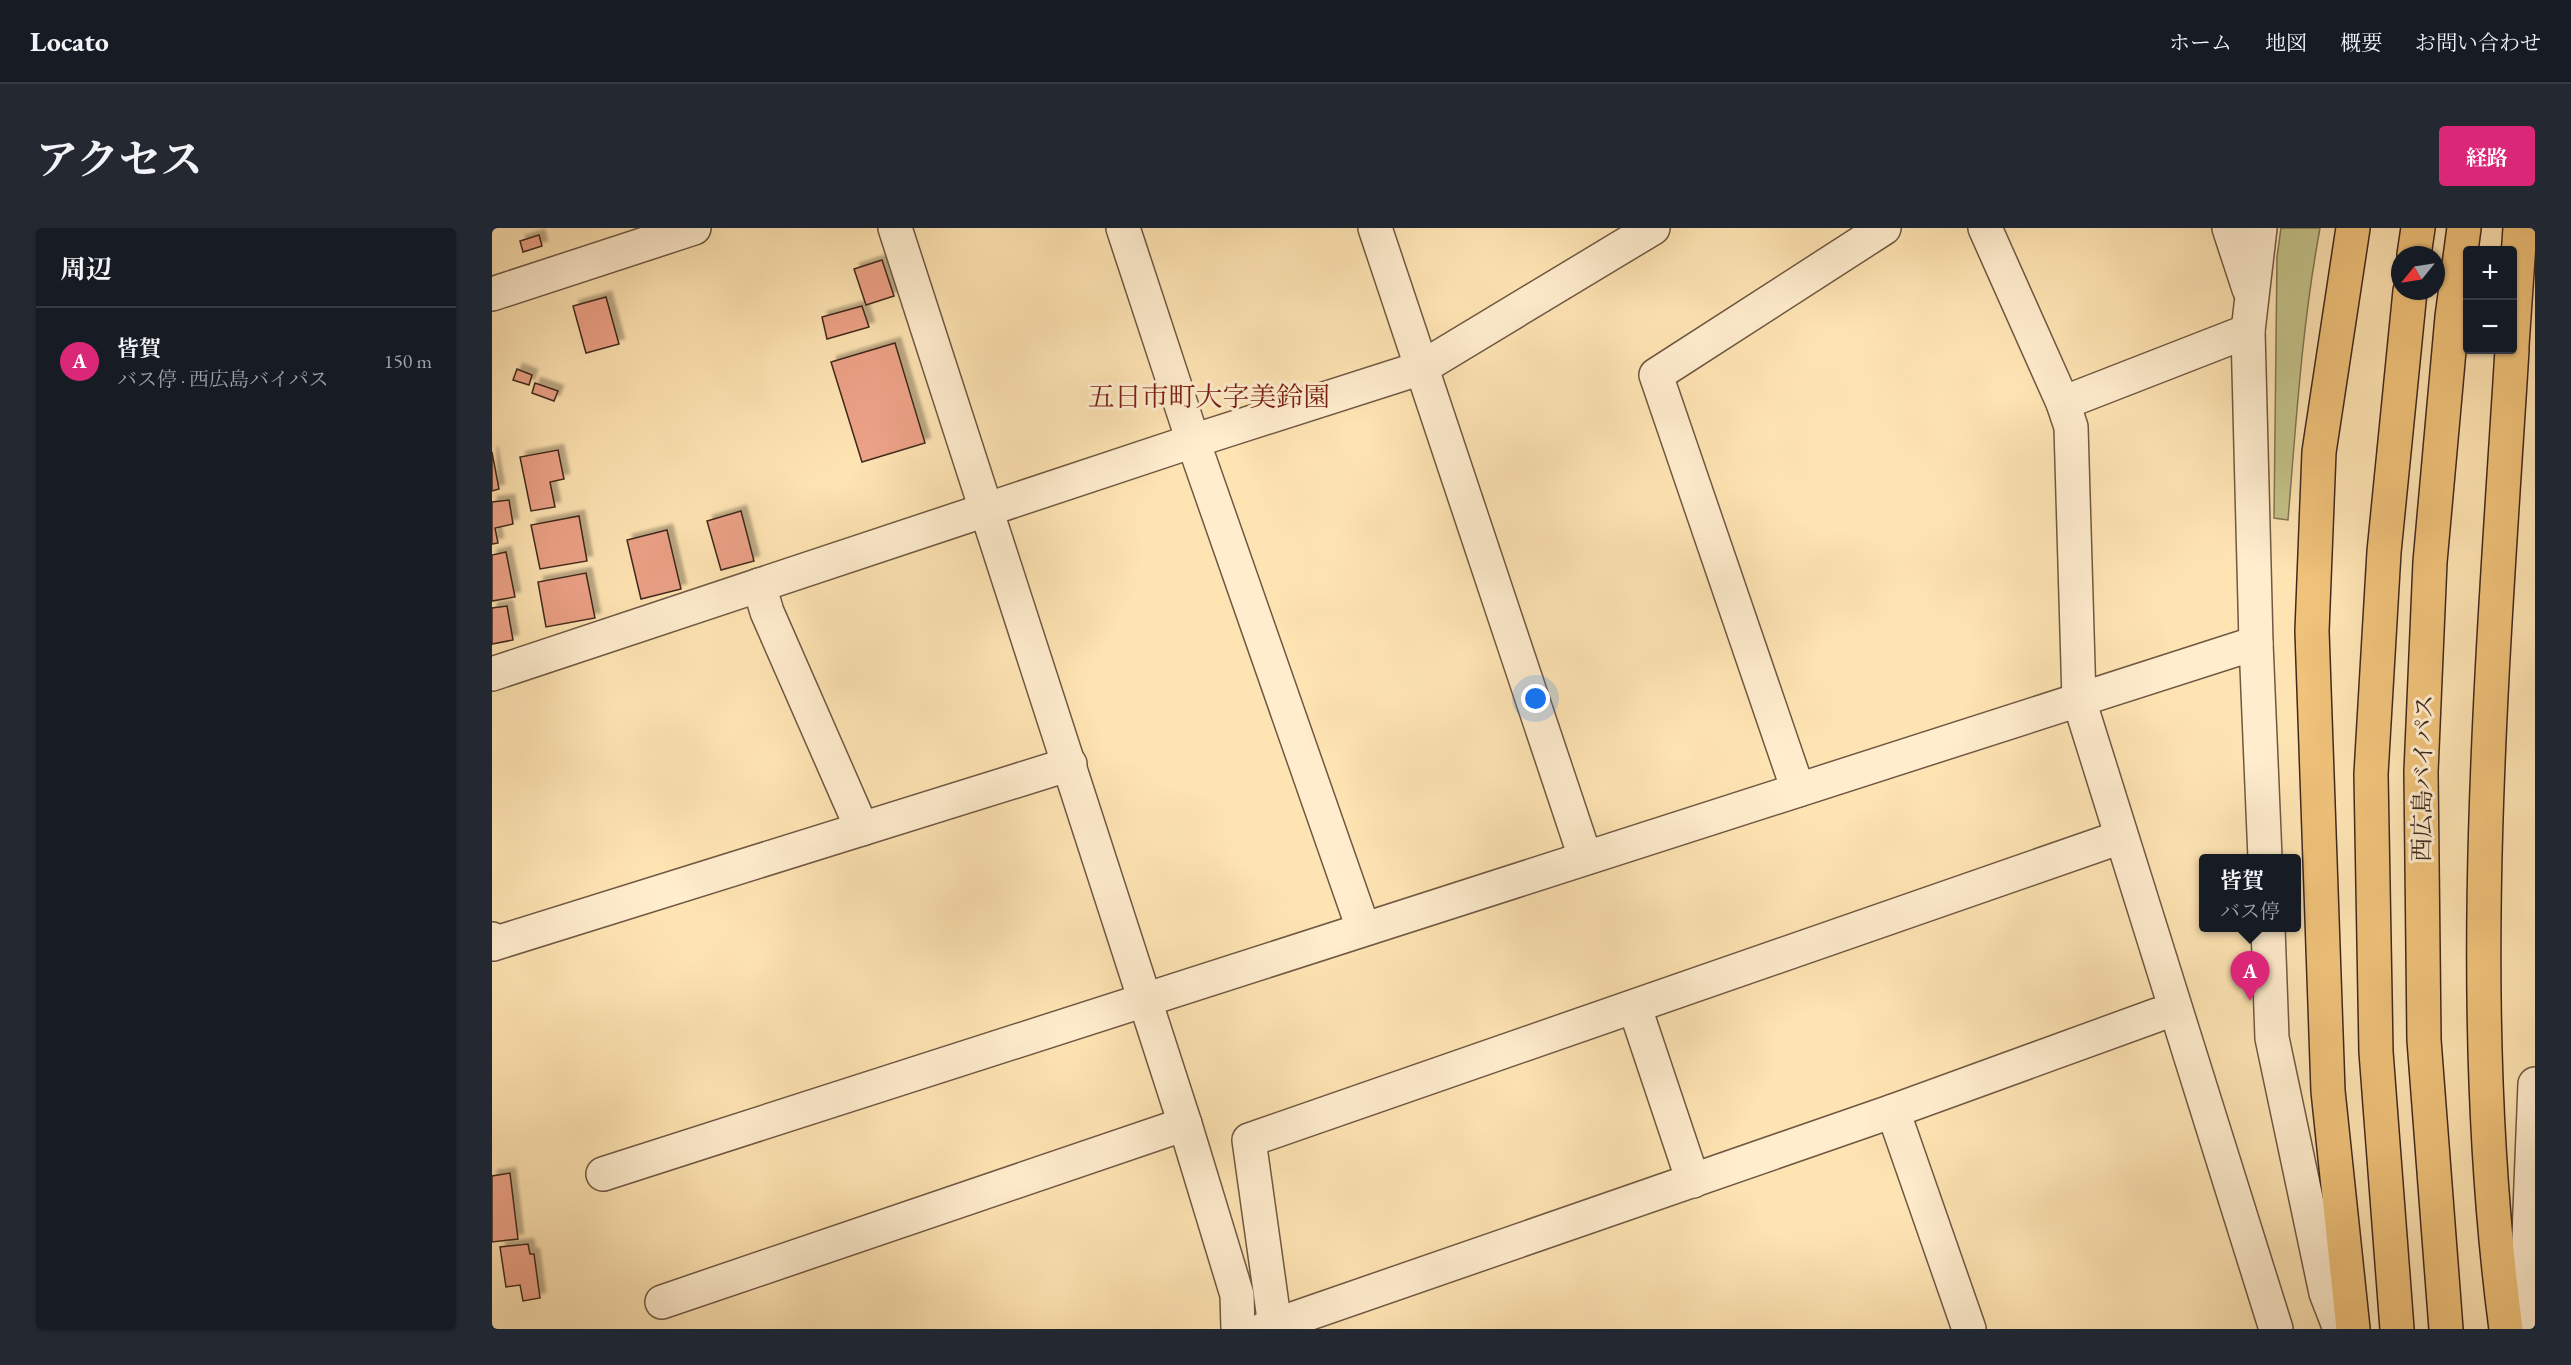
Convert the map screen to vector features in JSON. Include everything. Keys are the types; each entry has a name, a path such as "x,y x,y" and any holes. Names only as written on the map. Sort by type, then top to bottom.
{"highway":[{"path":"2353,228 2319,452 2312,632 2328,1091 2353,1329"},
{"path":"2415,246 2418,228"},
{"name":"西広島バイパス","path":"2446,1329 2424,1040 2421,772 2430,562 2452,317 2464,228"},
{"path":"2515,300 2520,228"},
{"name":"西広島バイパス","path":"2397,1329 2376,1052 2372,774 2385,552 2409,300"},
{"path":"2506,1329 2495,1250 2484,1076 2485,809 2512,354"}],"street":[{"path":"492,294 694,228"},
{"path":"895,228 1185,1124 1237,1295 1238,1329"},
{"path":"1123,228 1193,441 1364,928"},
{"path":"1375,228 1585,856"},
{"path":"492,674 1193,441 1422,368 1652,228"},
{"path":"1798,790 1656,375 1884,228"},
{"path":"1984,228 2063,403 2071,427 2079,700 2276,1329"},
{"path":"2229,228 2251,295"},
{"path":"2260,228 2248,331 2256,643 2265,854"},
{"path":"2063,403 2248,331"},
{"path":"759,585 767,612 862,829"},
{"path":"603,1174 1585,856 2256,643"},
{"path":"492,939 493,944 1070,764"},
{"path":"2121,837 1635,1008 1249,1140 1270,1327 1893,1111 2157,1016"},
{"path":"2268,932 2272,1038 2326,1293 2340,1329"},
{"path":"1635,1008 1693,1181"},
{"path":"2518,1329 2527,1286 2535,1084"},
{"path":"1893,1111 1969,1329"},
{"path":"662,1302 1185,1124"}],"shaded area":[{"path":"2281,228 2320,228 2304,337 2288,520 2274,518 2277,257"}],"building":[{"path":"539,235 542,246 523,252 520,241"},
{"path":"882,260 894,296 866,305 854,269"},
{"path":"606,297 619,344 586,353 573,306"},
{"path":"862,306 869,327 827,339 822,317"},
{"path":"895,343 925,443 862,462 831,362"},
{"path":"517,369 532,375 529,385 513,380"},
{"path":"535,383 558,391 554,401 532,393"},
{"path":"558,450 564,479 550,482 555,507 531,511 520,457"},
{"path":"492,452 499,489 492,491"},
{"path":"509,500 513,524 495,528 498,543 492,544 492,502"},
{"path":"741,511 754,561 721,570 707,521"},
{"path":"579,516 587,561 540,569 531,525"},
{"path":"667,530 681,589 641,599 627,540"},
{"path":"506,552 515,597 492,601 492,555"},
{"path":"586,573 595,618 546,627 538,582"},
{"path":"507,606 513,640 492,644 492,608"},
{"path":"510,1173 518,1239 492,1242 492,1176"},
{"path":"528,1244 530,1254 534,1254 540,1298 523,1301 520,1285 506,1287 500,1247"}],"place":[{"name":"皆賀","path":"2250,1001"}],"district":[{"name":"五日市町大字美鈴園","path":"1209,397"}]}
